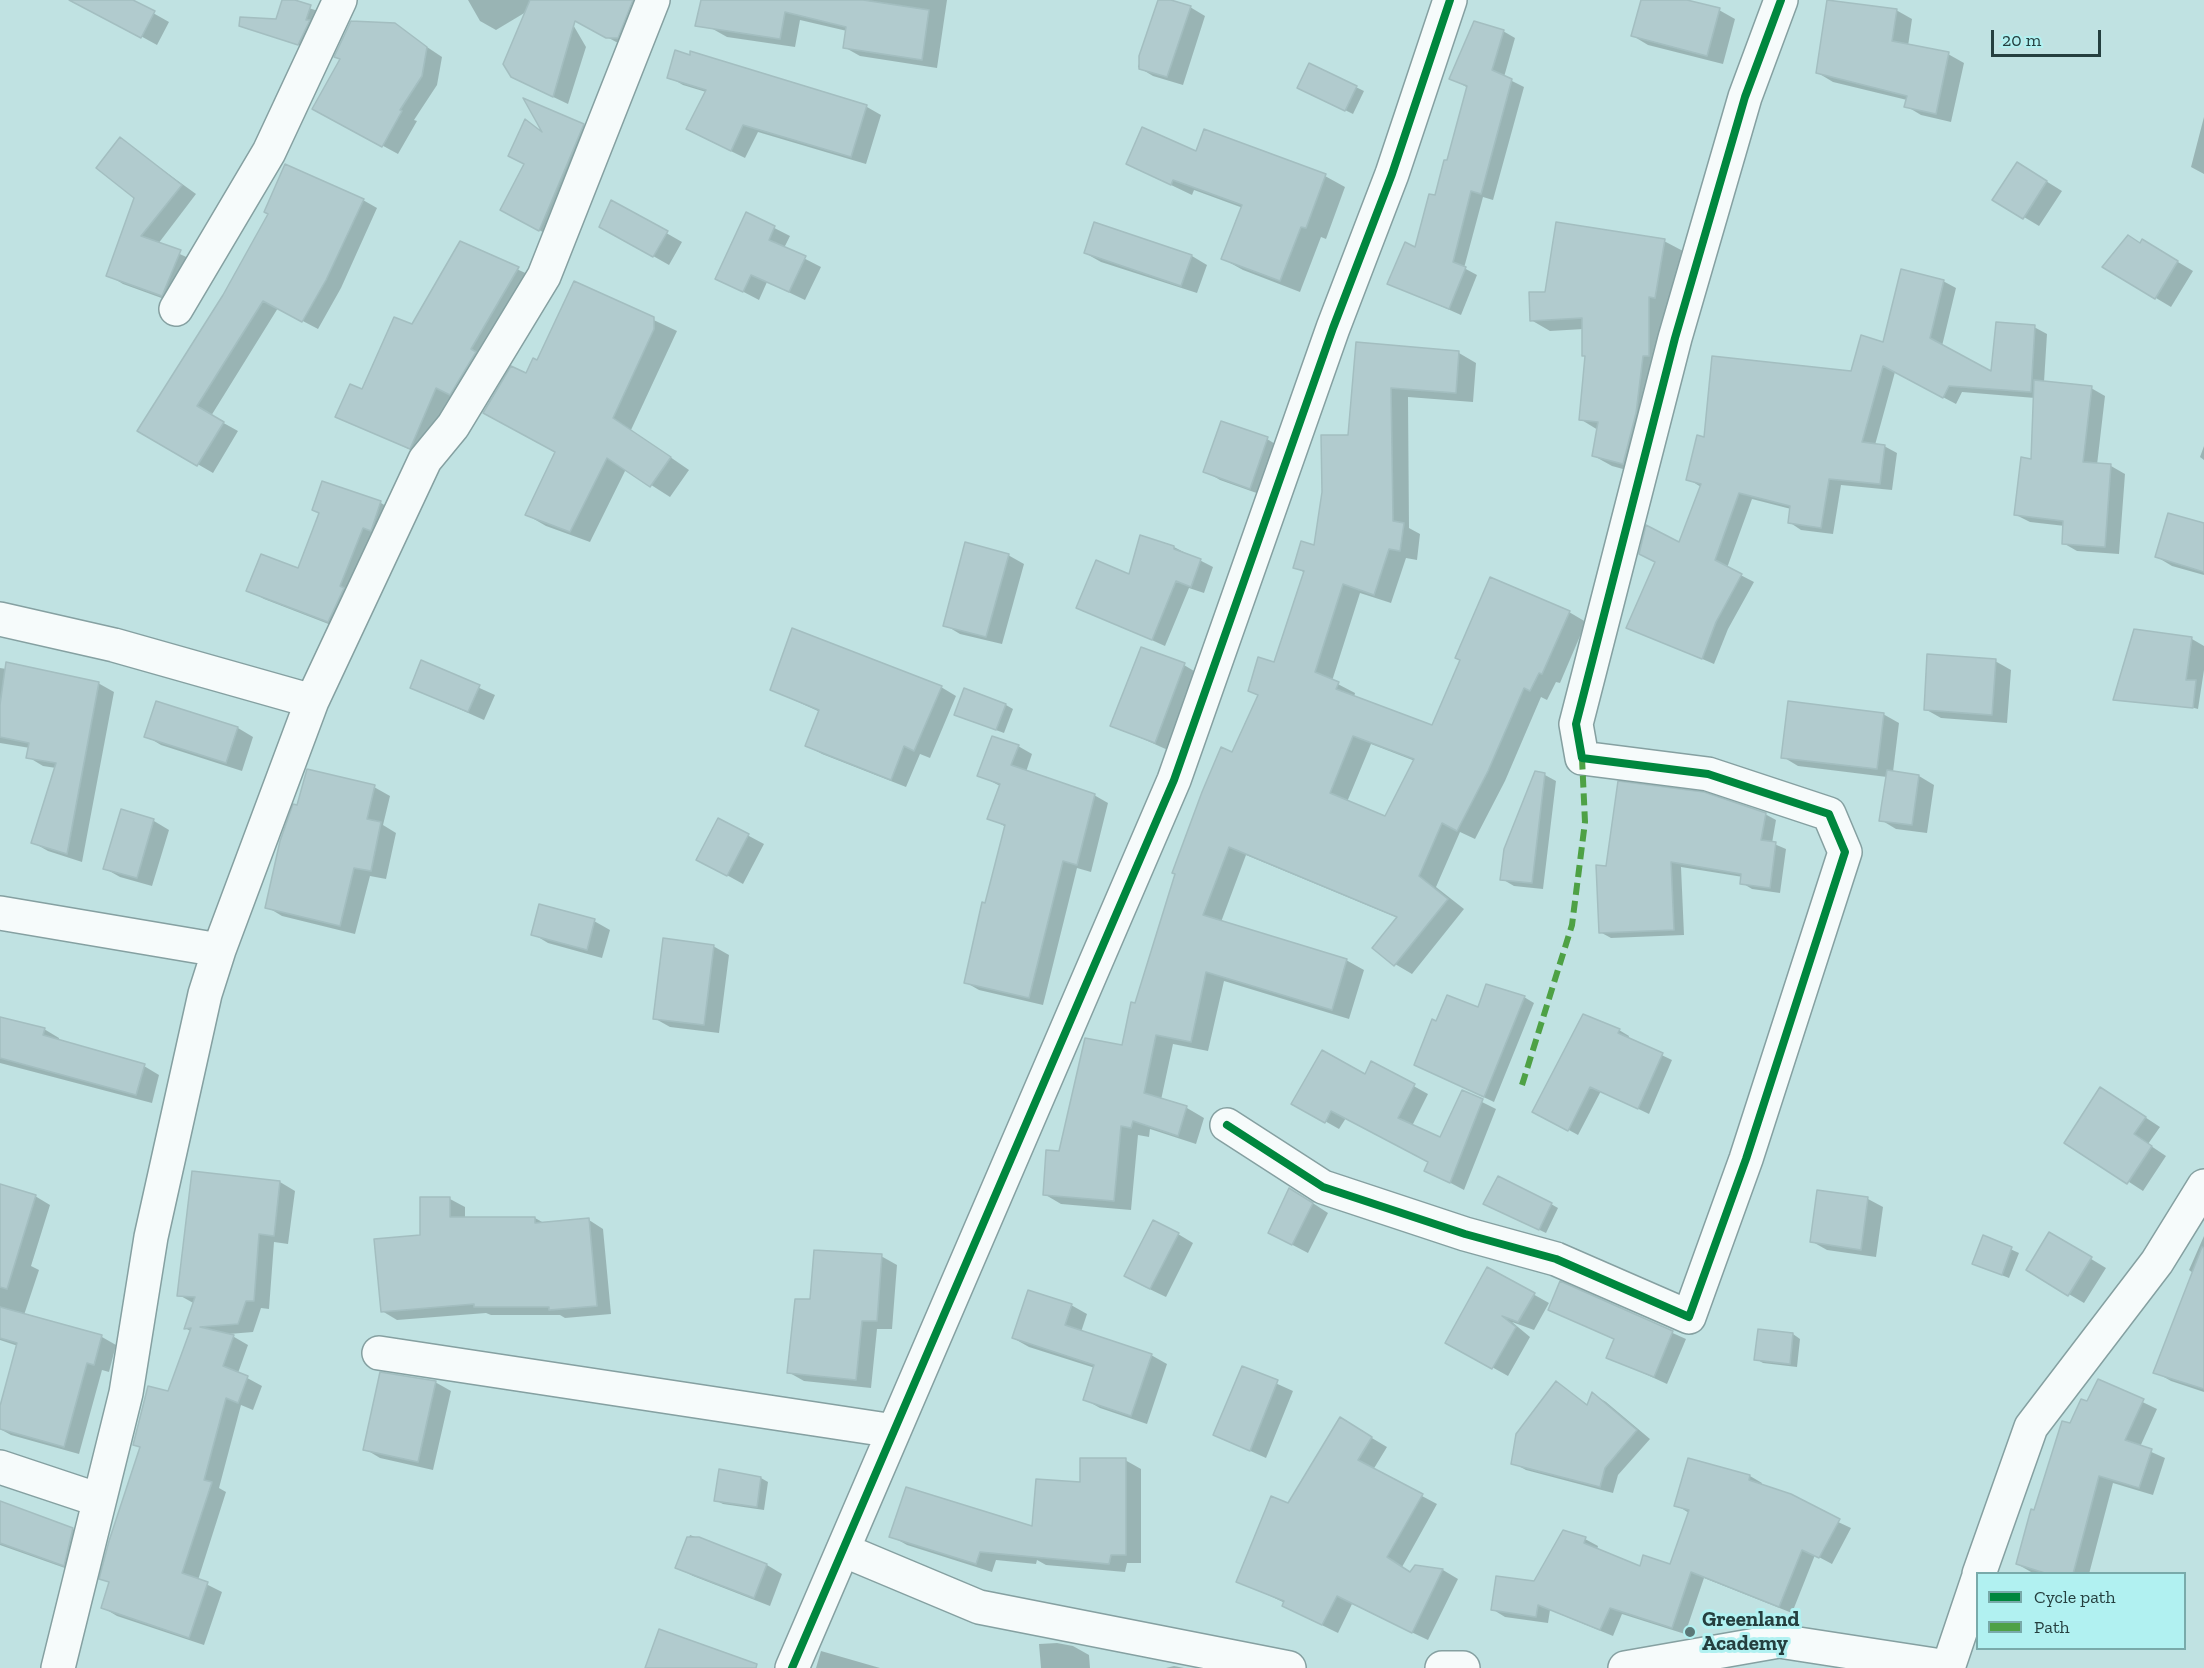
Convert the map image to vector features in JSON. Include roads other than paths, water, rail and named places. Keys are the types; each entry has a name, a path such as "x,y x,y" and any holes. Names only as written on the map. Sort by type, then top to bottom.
{"street":[{"path":"176,309 269,152 340,0"},
{"path":"58,1668 126,1393 151,1237 205,994 219,950 312,701 425,460 453,426 544,276 653,0"},
{"path":"792,1668 1174,780 1333,328 1392,174 1450,0"},
{"path":"1227,1125 1323,1187 1465,1234 1556,1259 1689,1317 1746,1159 1845,852 1829,814 1708,774 1582,758 1576,724 1675,338 1744,97 1781,0"},
{"path":"0,619 114,645 312,701"},
{"path":"0,913 219,950"},
{"path":"1980,1572 2031,1427 2157,1262 2204,1186"},
{"path":"379,1353 894,1431"},
{"path":"0,1467 99,1500"},
{"path":"843,1550 979,1607 1289,1668"},
{"path":"1625,1668 1779,1641 1948,1668 1976,1582"},
{"path":"1442,1668 1463,1668"}],"place":[{"name":"Greenland Academy","path":"1690,1632"}]}
